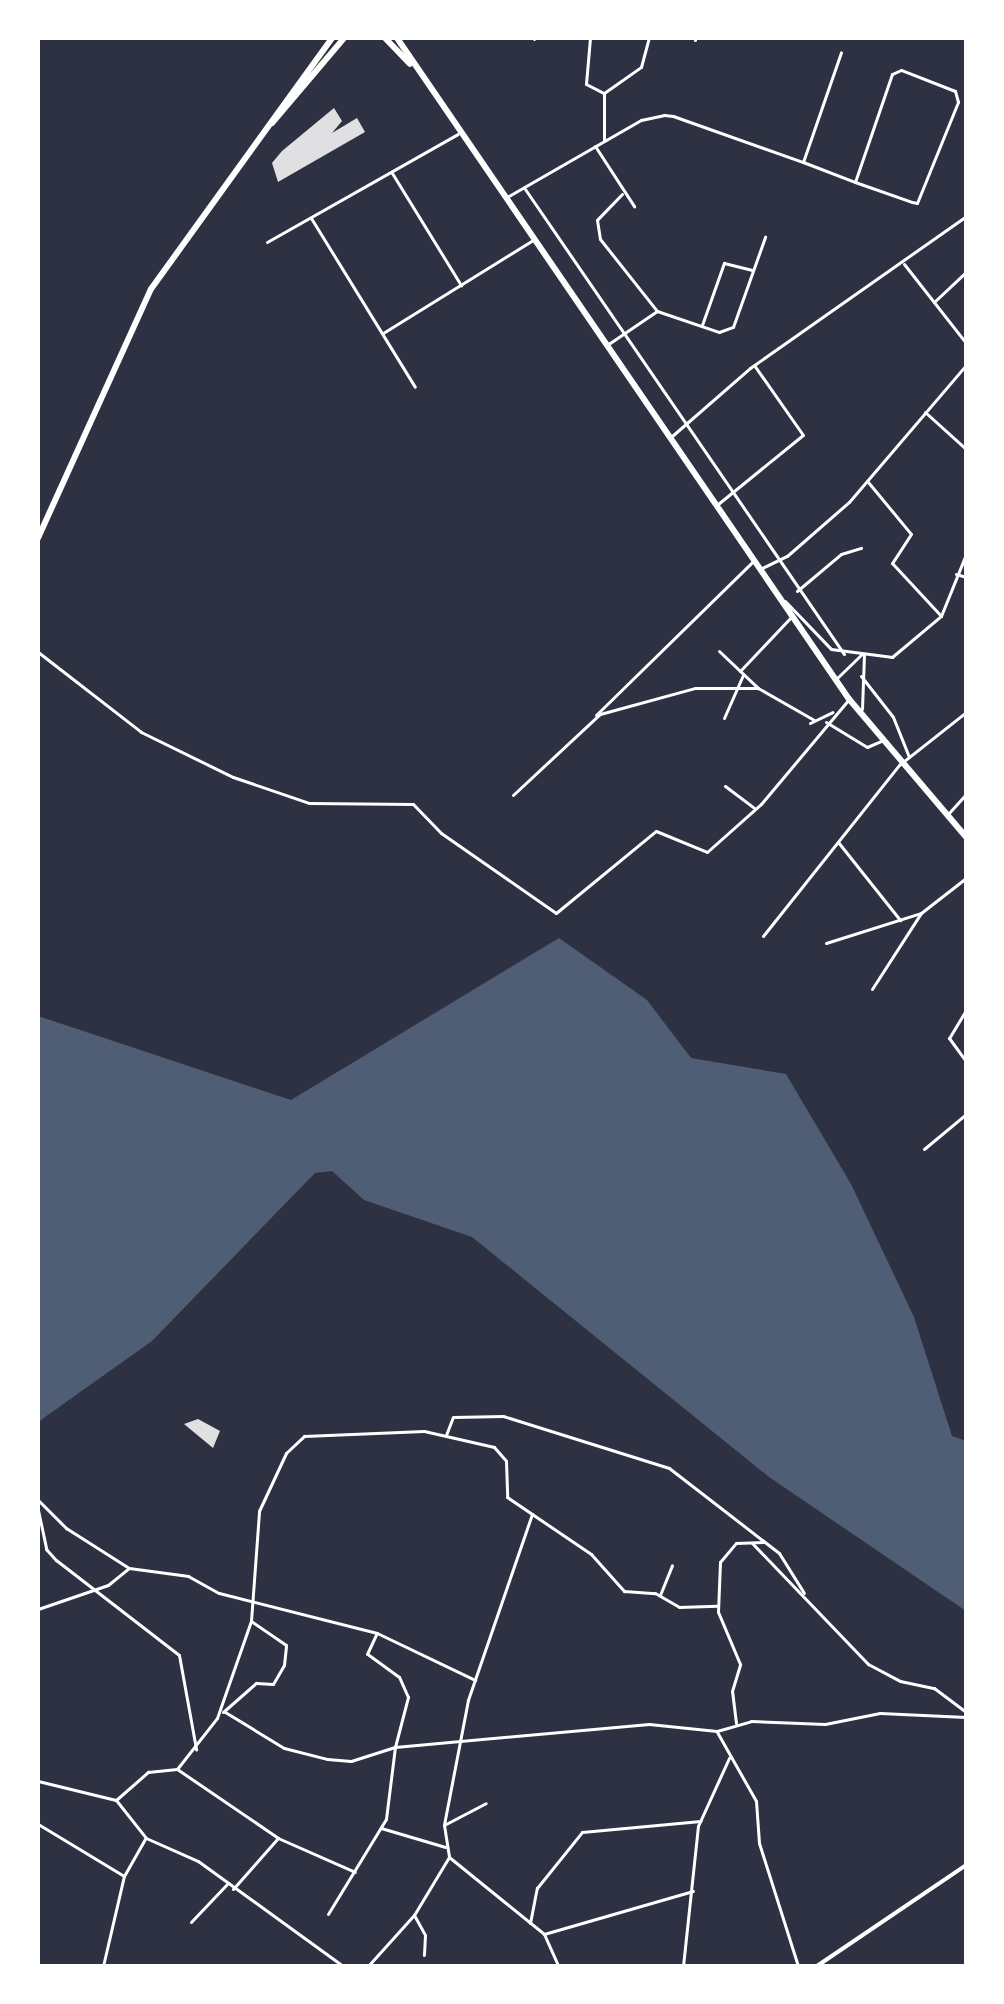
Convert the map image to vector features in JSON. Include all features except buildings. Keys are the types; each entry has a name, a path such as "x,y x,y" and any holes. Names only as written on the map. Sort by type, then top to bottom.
{"highway":[{"path":"38,538 151,289 332,38"},
{"path":"266,129 347,38"},
{"path":"397,38 410,64 849,699 899,765 966,837"},
{"path":"385,40 410,64"}],"street":[{"path":"590,38 586,84 604,93"},
{"path":"604,93 638,72 649,38"},
{"path":"803,162 841,52"},
{"path":"504,199 604,141 664,115 855,182 922,200 958,102 955,91 901,70 892,74 855,182"},
{"path":"604,93 604,141"},
{"path":"267,242 458,134"},
{"path":"595,146 622,194 634,206"},
{"path":"392,173 461,285"},
{"path":"524,188 777,562 844,654"},
{"path":"622,194 600,214 597,233 657,311 702,326 730,331 765,237"},
{"path":"669,438 754,365 904,264 966,216"},
{"path":"311,218 415,387"},
{"path":"383,333 533,240"},
{"path":"702,326 724,263 753,270"},
{"path":"904,264 966,343"},
{"path":"934,302 966,272"},
{"path":"605,346 657,311"},
{"path":"716,506 803,435 754,365"},
{"path":"759,569 777,562 868,481 966,365"},
{"path":"925,412 966,449"},
{"path":"868,481 911,532 892,563 941,616"},
{"path":"797,591 841,554 861,548"},
{"path":"778,598 824,644 844,654 898,655 941,616 966,554"},
{"path":"513,795 753,561"},
{"path":"956,574 966,577"},
{"path":"724,718 740,690 742,672 791,617"},
{"path":"719,651 758,688 812,722 837,711"},
{"path":"38,652 141,732 233,777 309,803 413,804 441,833 556,913 656,831 703,853 755,809 826,722 849,699"},
{"path":"862,716 863,654"},
{"path":"835,679 863,654"},
{"path":"861,676 893,717 909,757"},
{"path":"594,717 695,688 758,688"},
{"path":"763,936 899,765 966,712"},
{"path":"826,722 867,747 881,741"},
{"path":"725,786 755,809"},
{"path":"945,816 966,794"},
{"path":"838,842 900,920"},
{"path":"872,989 921,913 966,878"},
{"path":"826,943 921,913"},
{"path":"966,1010 949,1038 966,1061"},
{"path":"924,1149 966,1114"},
{"path":"446,1435 453,1417 503,1416 628,1453 686,1477 786,1560 804,1593"},
{"path":"177,1769 196,1749 218,1716 251,1621 259,1511 292,1445 311,1435 446,1435 500,1452 507,1497 602,1564 624,1591 660,1595 679,1607 717,1606"},
{"path":"38,1500 129,1568 188,1576 219,1593 253,1596 377,1633 475,1680"},
{"path":"38,1510 46,1549 179,1655 196,1749"},
{"path":"532,1514 475,1680 457,1743 444,1825 445,1847 449,1857 544,1934 558,1966"},
{"path":"736,1723 739,1653 717,1606 721,1557 736,1543 764,1542"},
{"path":"752,1543 804,1593 868,1664 900,1681 934,1688 966,1715"},
{"path":"660,1595 672,1565"},
{"path":"38,1609 93,1588 129,1568"},
{"path":"218,1716 256,1683 273,1684 284,1665 286,1645 251,1621"},
{"path":"328,1914 381,1828 395,1747 408,1697 399,1677 367,1654 377,1633"},
{"path":"225,1712 284,1748 327,1759 351,1761 395,1747 649,1724 717,1731 736,1723 825,1724 902,1713 966,1715"},
{"path":"717,1731 759,1810 759,1843 798,1966"},
{"path":"683,1966 700,1821 730,1756"},
{"path":"116,1800 148,1772 177,1769 278,1838 355,1872"},
{"path":"38,1781 116,1800 146,1838 178,1848 343,1966"},
{"path":"444,1825 486,1803"},
{"path":"530,1923 537,1888 582,1832 700,1821"},
{"path":"38,1824 124,1876"},
{"path":"381,1828 445,1847"},
{"path":"103,1966 124,1876 146,1838"},
{"path":"233,1889 278,1838"},
{"path":"368,1966 414,1915 449,1857"},
{"path":"817,1966 966,1865"},
{"path":"191,1922 227,1884"},
{"path":"544,1934 693,1891"},
{"path":"414,1915 425,1935 424,1955"}],"water":[{"path":"559,938 647,1000 691,1058 786,1074 851,1184 914,1317 952,1436 966,1441 966,1611 769,1477 472,1237 364,1200 332,1171 315,1173 152,1341 38,1422 38,1016 291,1100"}]}
